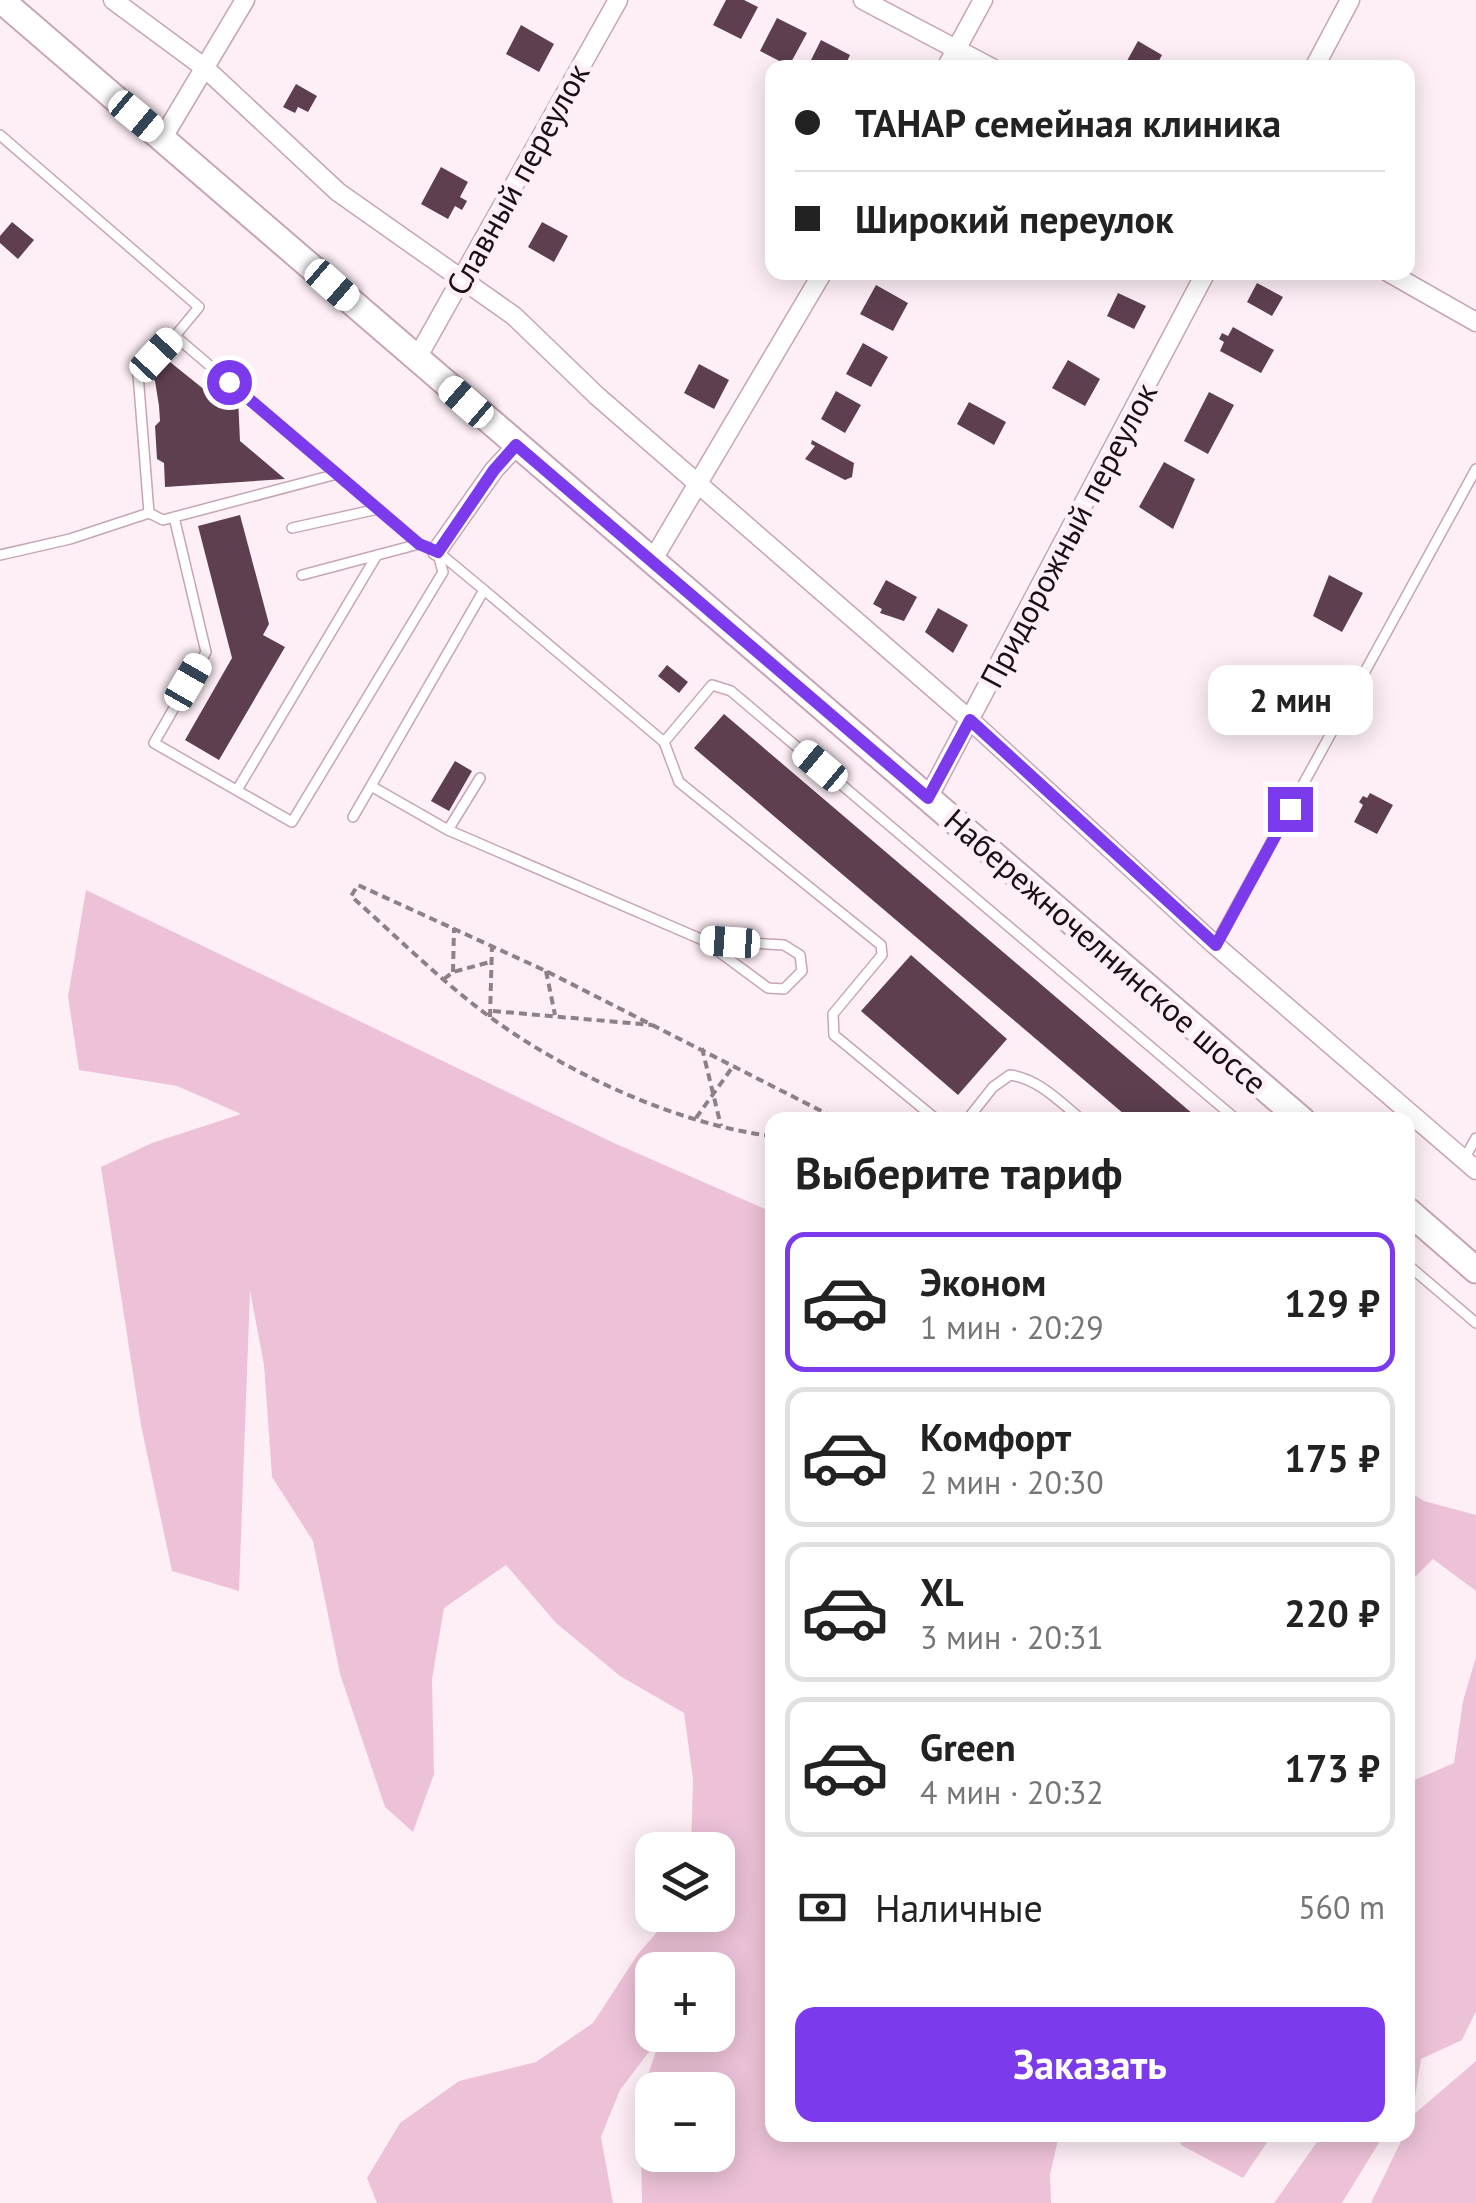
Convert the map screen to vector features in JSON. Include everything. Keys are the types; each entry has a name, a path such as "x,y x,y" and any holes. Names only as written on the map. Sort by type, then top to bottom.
{"main road":[{"name":"Набережночелнинское шоссе","path":"0,0 1293,1112"},
{"path":"1415,1216 1476,1270"}],"street":[{"path":"113,0 204,68 338,192 514,316 596,396 970,720 1216,945 1410,1112"},
{"path":"162,139 245,0"},
{"name":"Славный переулок","path":"416,358 618,0"},
{"path":"862,0 976,60"},
{"path":"950,60 983,0"},
{"path":"1318,60 1350,0"},
{"path":"652,561 818,280"},
{"name":"Придорожный переулок","path":"928,798 1202,280"},
{"path":"1402,280 1476,322"},
{"path":"438,552 494,470 516,445"},
{"path":"1415,1117 1470,1164"}],"lane":[{"path":"0,135 199,306 138,374 150,513"},
{"path":"175,336 419,544 438,552 664,742 680,782 881,946 882,955 833,1014 834,1035 927,1112"},
{"path":"1216,945 1476,469"},
{"path":"0,555 84,535 150,513 163,520 337,474"},
{"path":"292,528 378,508"},
{"path":"174,517 206,652 154,743 292,822 443,572 438,552"},
{"path":"302,575 419,544"},
{"path":"238,790 377,555"},
{"path":"352,817 484,590"},
{"path":"664,742 712,685 731,690 1228,1112"},
{"path":"448,830 480,778"},
{"path":"371,786 448,830 703,940 768,988 784,989 802,971 800,956 784,945 703,940"},
{"path":"973,1112 993,1087 1010,1074 1023,1076 1046,1090 1072,1112"},
{"path":"1470,1164 1476,1138"},
{"path":"1415,1271 1476,1323"}],"path":[{"path":"765,1135 695,1119 627,1092 545,1052 444,979 350,896 358,885 492,944 823,1112"},
{"path":"453,972 454,928"},
{"path":"491,1014 492,944"},
{"path":"444,979 453,972 492,962"},
{"path":"546,971 555,1016"},
{"path":"491,1014 656,1025"},
{"path":"702,1048 722,1128"},
{"path":"695,1119 734,1065"}],"shaded area":[{"path":"86,890 614,1143 765,1209 765,2142 1057,2142 1050,2175 1051,2203 642,2203 641,2172 735,2172 735,2072 649,2072 656,2052 735,2052 735,1952 640,1952 657,1932 735,1932 735,1832 692,1832 693,1779 684,1713 620,1676 556,1623 506,1565 444,1608 432,1679 434,1774 413,1832 385,1807 340,1674 313,1541 272,1477 264,1365 250,1291 239,1591 172,1571 141,1425 101,1167 152,1143 241,1114 177,1086 79,1070 68,996"},
{"path":"1415,1495 1476,1515 1476,1591 1433,1559 1415,1577"},
{"path":"1476,1657 1476,2011 1462,2040 1421,2059 1415,2097 1415,1780 1454,1763 1463,1701"},
{"path":"635,1959 635,2052 649,2052 620,2090 601,2137 613,2203 377,2203 367,2178 400,2123 459,2081 536,2062 593,2023"},
{"path":"1476,2061 1476,2203 1371,2203 1401,2142 1415,2142 1415,2113"},
{"path":"1181,2142 1267,2142 1243,2178"},
{"path":"1317,2142 1379,2142 1342,2203 1274,2203"}],"building":[{"path":"726,0 744,0 758,7 741,39 713,25"},
{"path":"777,18 807,33 792,60 777,60 760,51"},
{"path":"521,25 554,44 539,72 506,54"},
{"path":"821,40 850,55 848,60 811,60"},
{"path":"1138,41 1162,55 1159,60 1127,60"},
{"path":"296,84 317,96 308,112 298,107 295,113 283,107"},
{"path":"441,167 468,182 460,197 467,201 462,210 455,206 448,219 421,204"},
{"path":"12,222 34,240 18,259 0,243 0,236"},
{"path":"542,222 568,236 554,262 528,247"},
{"path":"1257,283 1283,297 1272,316 1247,302"},
{"path":"876,285 908,303 893,331 860,314"},
{"path":"1118,293 1146,306 1134,329 1107,316"},
{"path":"1233,327 1274,350 1261,373 1220,351 1222,333 1228,336"},
{"path":"863,343 888,357 871,387 846,374"},
{"path":"1068,360 1100,379 1085,406 1052,388"},
{"path":"170,362 216,399 238,398 240,441 285,479 165,487 164,463 157,459 155,426 160,421 159,406 151,377"},
{"path":"699,364 729,380 714,409 684,393"},
{"path":"836,391 861,405 845,433 821,419"},
{"path":"1209,392 1234,405 1208,454 1184,441"},
{"path":"969,402 1006,422 994,445 957,424"},
{"path":"812,440 854,463 852,477 845,480 805,459 815,446"},
{"path":"1164,462 1195,479 1173,529 1139,507"},
{"path":"240,515 269,624 263,635 285,647 219,760 185,740 232,658 198,526"},
{"path":"1329,575 1363,593 1342,632 1313,616"},
{"path":"886,580 917,597 904,621 880,613 882,609 873,604"},
{"path":"938,608 968,625 953,653 925,632"},
{"path":"667,665 688,682 679,693 658,676"},
{"path":"724,714 1191,1112 1122,1112 694,748"},
{"path":"455,761 472,771 449,811 431,801"},
{"path":"1370,793 1393,805 1377,834 1354,822 1363,805 1359,802"},
{"path":"911,955 1007,1039 958,1095 861,1011"}],"route":[{"path":"229,382 419,544 438,552 494,470 516,445 928,798 970,720 1216,945 1290,809"}]}
